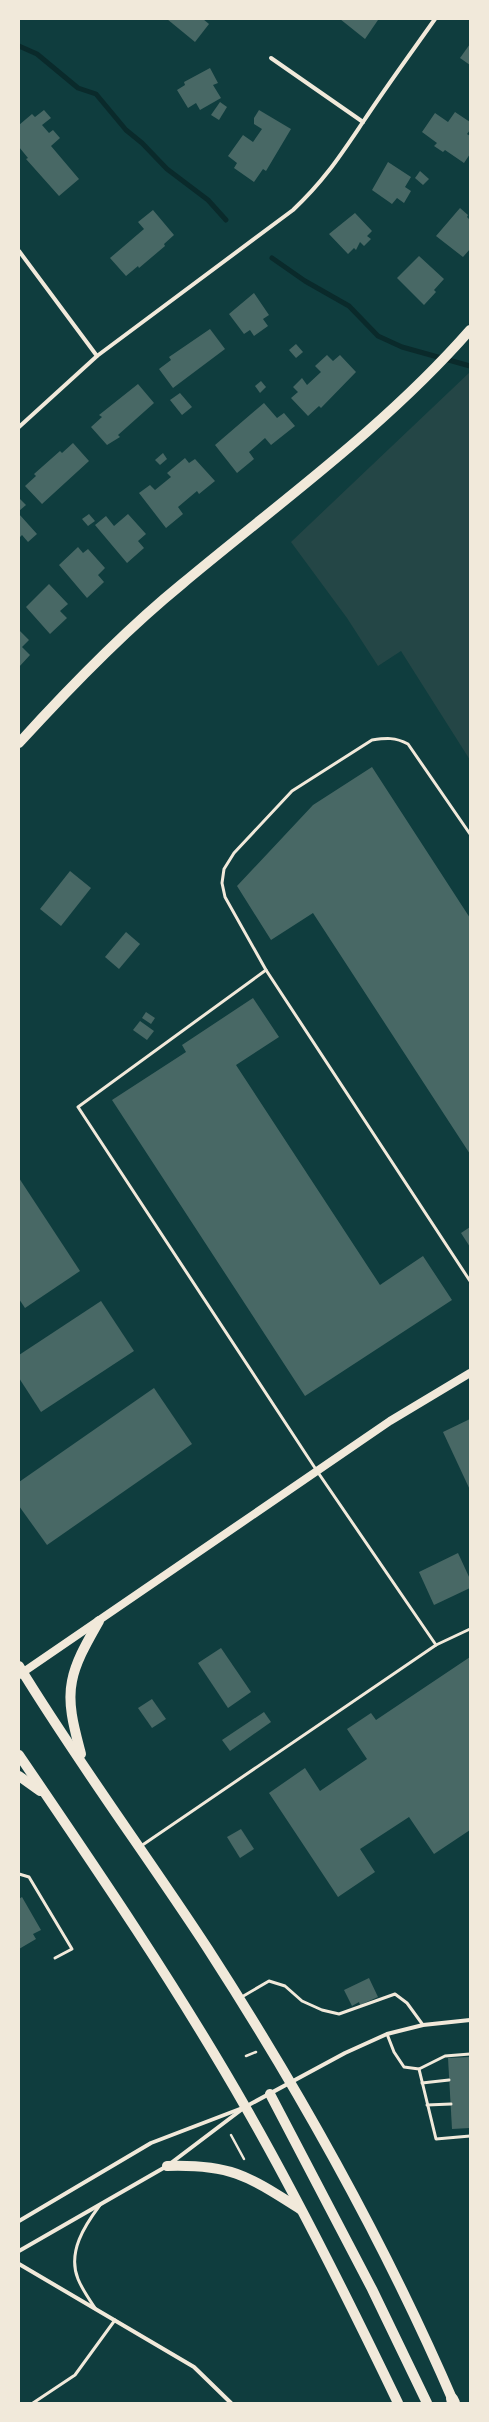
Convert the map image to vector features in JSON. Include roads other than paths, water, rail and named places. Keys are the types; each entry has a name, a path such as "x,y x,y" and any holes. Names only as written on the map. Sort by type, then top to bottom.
{"main road":[{"path":"19,743 62,695 125,634 181,584 343,453 431,371 470,330"},
{"path":"454,2402 350,2191 291,2083 239,1999 140,1847 20,1671 99,1621 390,1421 470,1373"},
{"path":"82,1760 71,1714 72,1681 83,1651 99,1621"},
{"path":"19,1755 164,1972 245,2107 302,2210 349,2300 398,2403"},
{"path":"19,1776 47,1796"},
{"path":"270,2094 372,2288 427,2403"},
{"path":"167,2166 194,2165 220,2168 245,2175 302,2210"}],"street":[{"path":"19,427 97,356 257,235 293,210 316,188 336,164 363,122 435,19"},
{"path":"271,58 363,122"},
{"path":"19,251 97,356"},
{"path":"19,2222 152,2143 245,2107 345,2053 388,2034 423,2025 470,2020"},
{"path":"19,2251 167,2166 245,2107"},
{"path":"19,2264 194,2368 231,2403"}],"lane":[{"path":"470,834 408,744 399,739 386,738 372,740 292,791 234,853 224,869 223,876 225,897 266,970 470,1281"},
{"path":"266,970 78,1108 317,1472 436,1645"},
{"path":"140,1847 436,1645 470,1629"},
{"path":"19,1874 29,1877 72,1949 55,1958"},
{"path":"239,1999 269,1981 285,1986 302,2001 322,2010 340,2014 395,1994 407,2003 423,2025"},
{"path":"388,2034 394,2052 404,2066 419,2069 445,2056 470,2054"},
{"path":"419,2069 436,2139 470,2136"},
{"path":"422,2083 449,2080"},
{"path":"427,2105 451,2104"},
{"path":"95,2308 77,2278 77,2242 86,2224 103,2202"},
{"path":"34,2403 75,2375 114,2320"}],"waterway":[{"path":"19,46 37,54 78,88 96,94 126,130 142,143 167,169 208,200 226,220"},
{"path":"272,258 305,281 349,306 378,336 402,347 470,366"}]}
